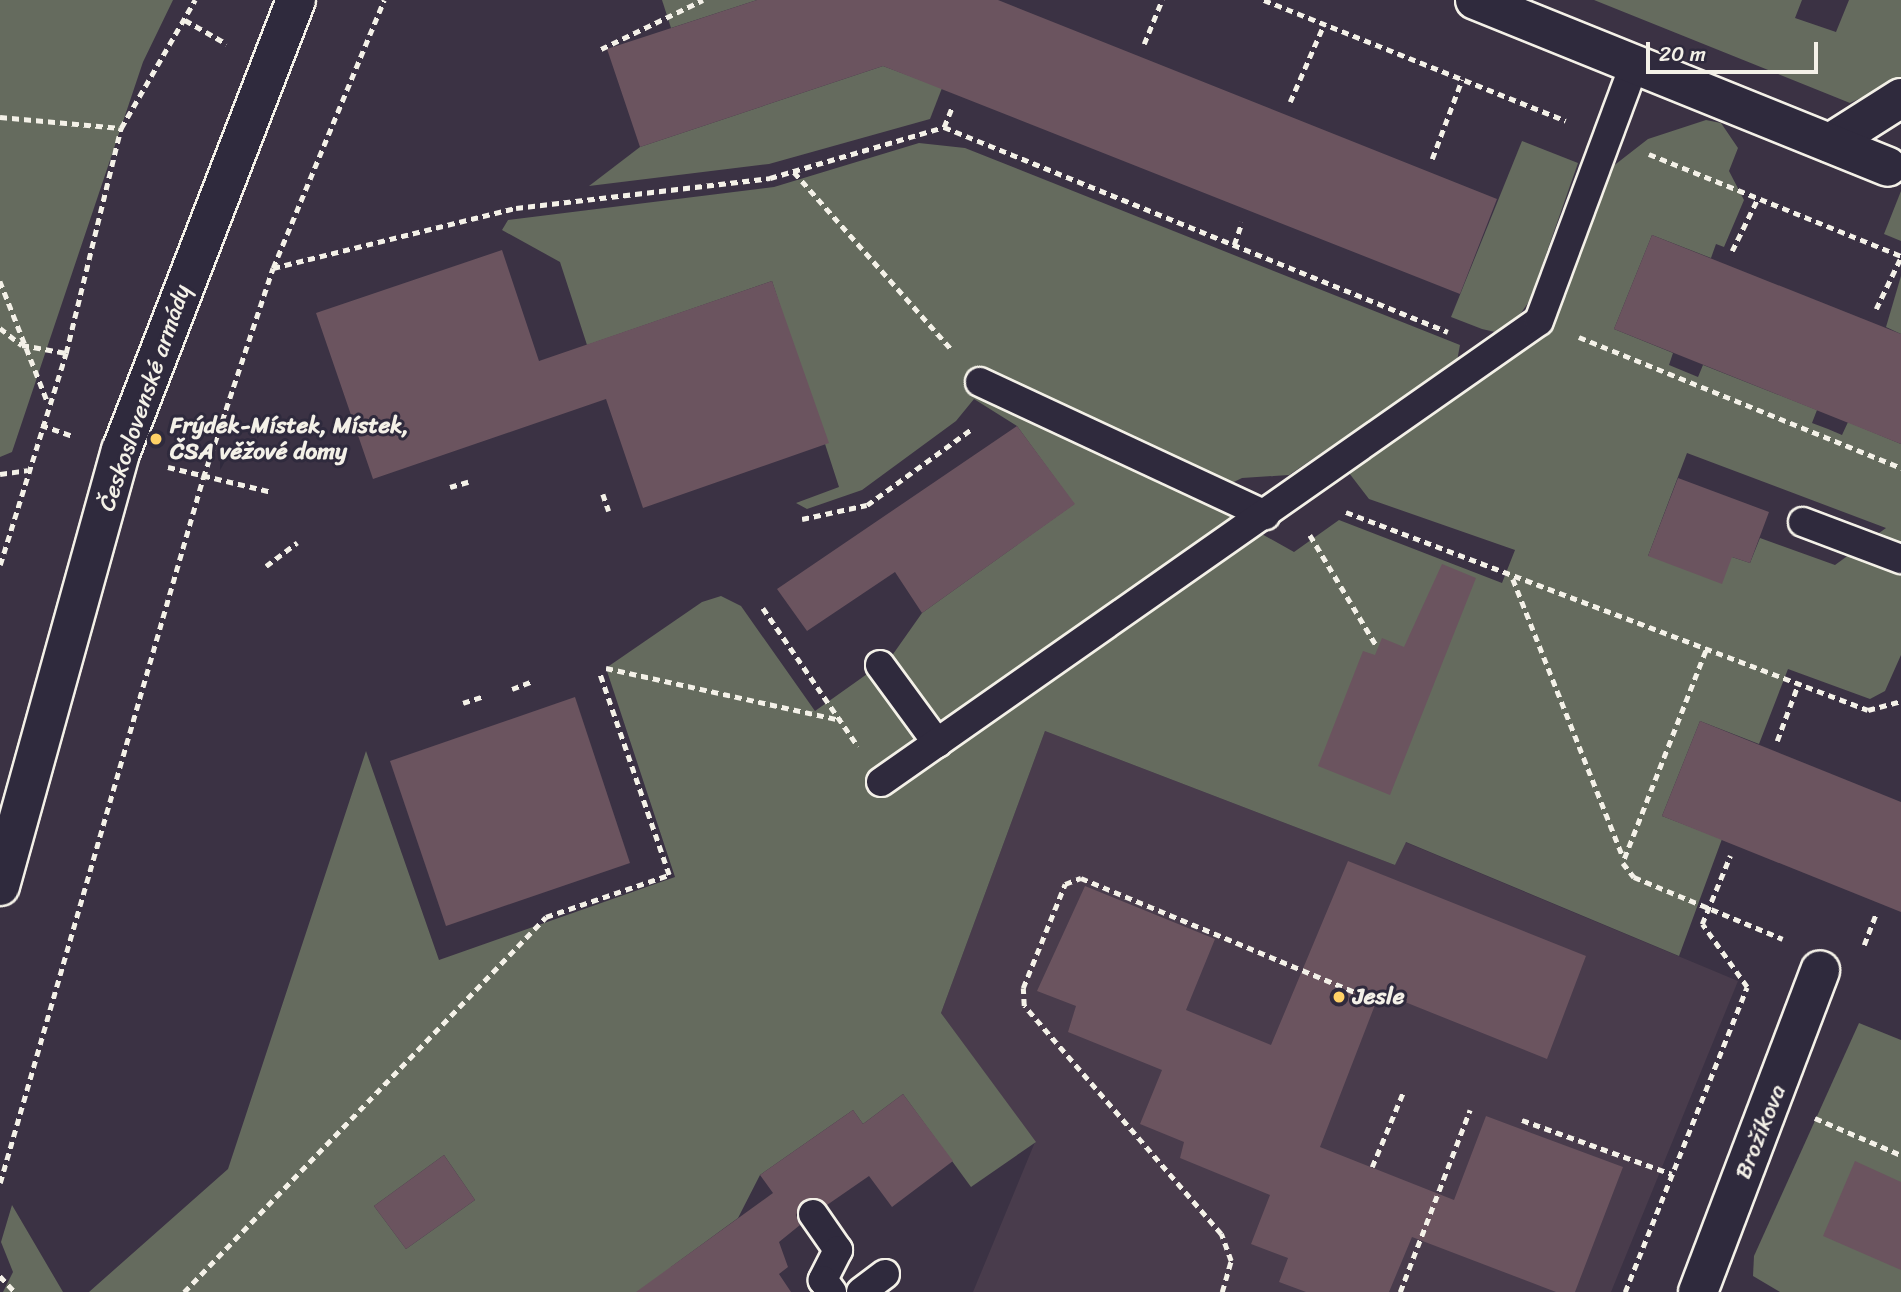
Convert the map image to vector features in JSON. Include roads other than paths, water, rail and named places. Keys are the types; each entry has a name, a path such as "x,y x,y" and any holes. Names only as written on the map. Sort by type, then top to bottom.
{"street":[{"name":"Československé armády","path":"0,886 121,452 296,0"},
{"path":"1475,0 1888,167"},
{"path":"1830,143 1901,98"},
{"name":"Brožíkova","path":"1698,1292 1807,957"}],"lane":[{"path":"881,782 1539,321 1635,63"},
{"path":"980,382 1265,515"},
{"path":"1802,522 1901,559"},
{"path":"880,665 937,743"},
{"path":"813,1214 838,1250 823,1280 832,1292"},
{"path":"861,1292 885,1274"}],"place":[{"name":"Frýdek-Místek, Místek, ČSA věžové domy","path":"156,439"},
{"name":"Jesle","path":"1339,997"}]}
